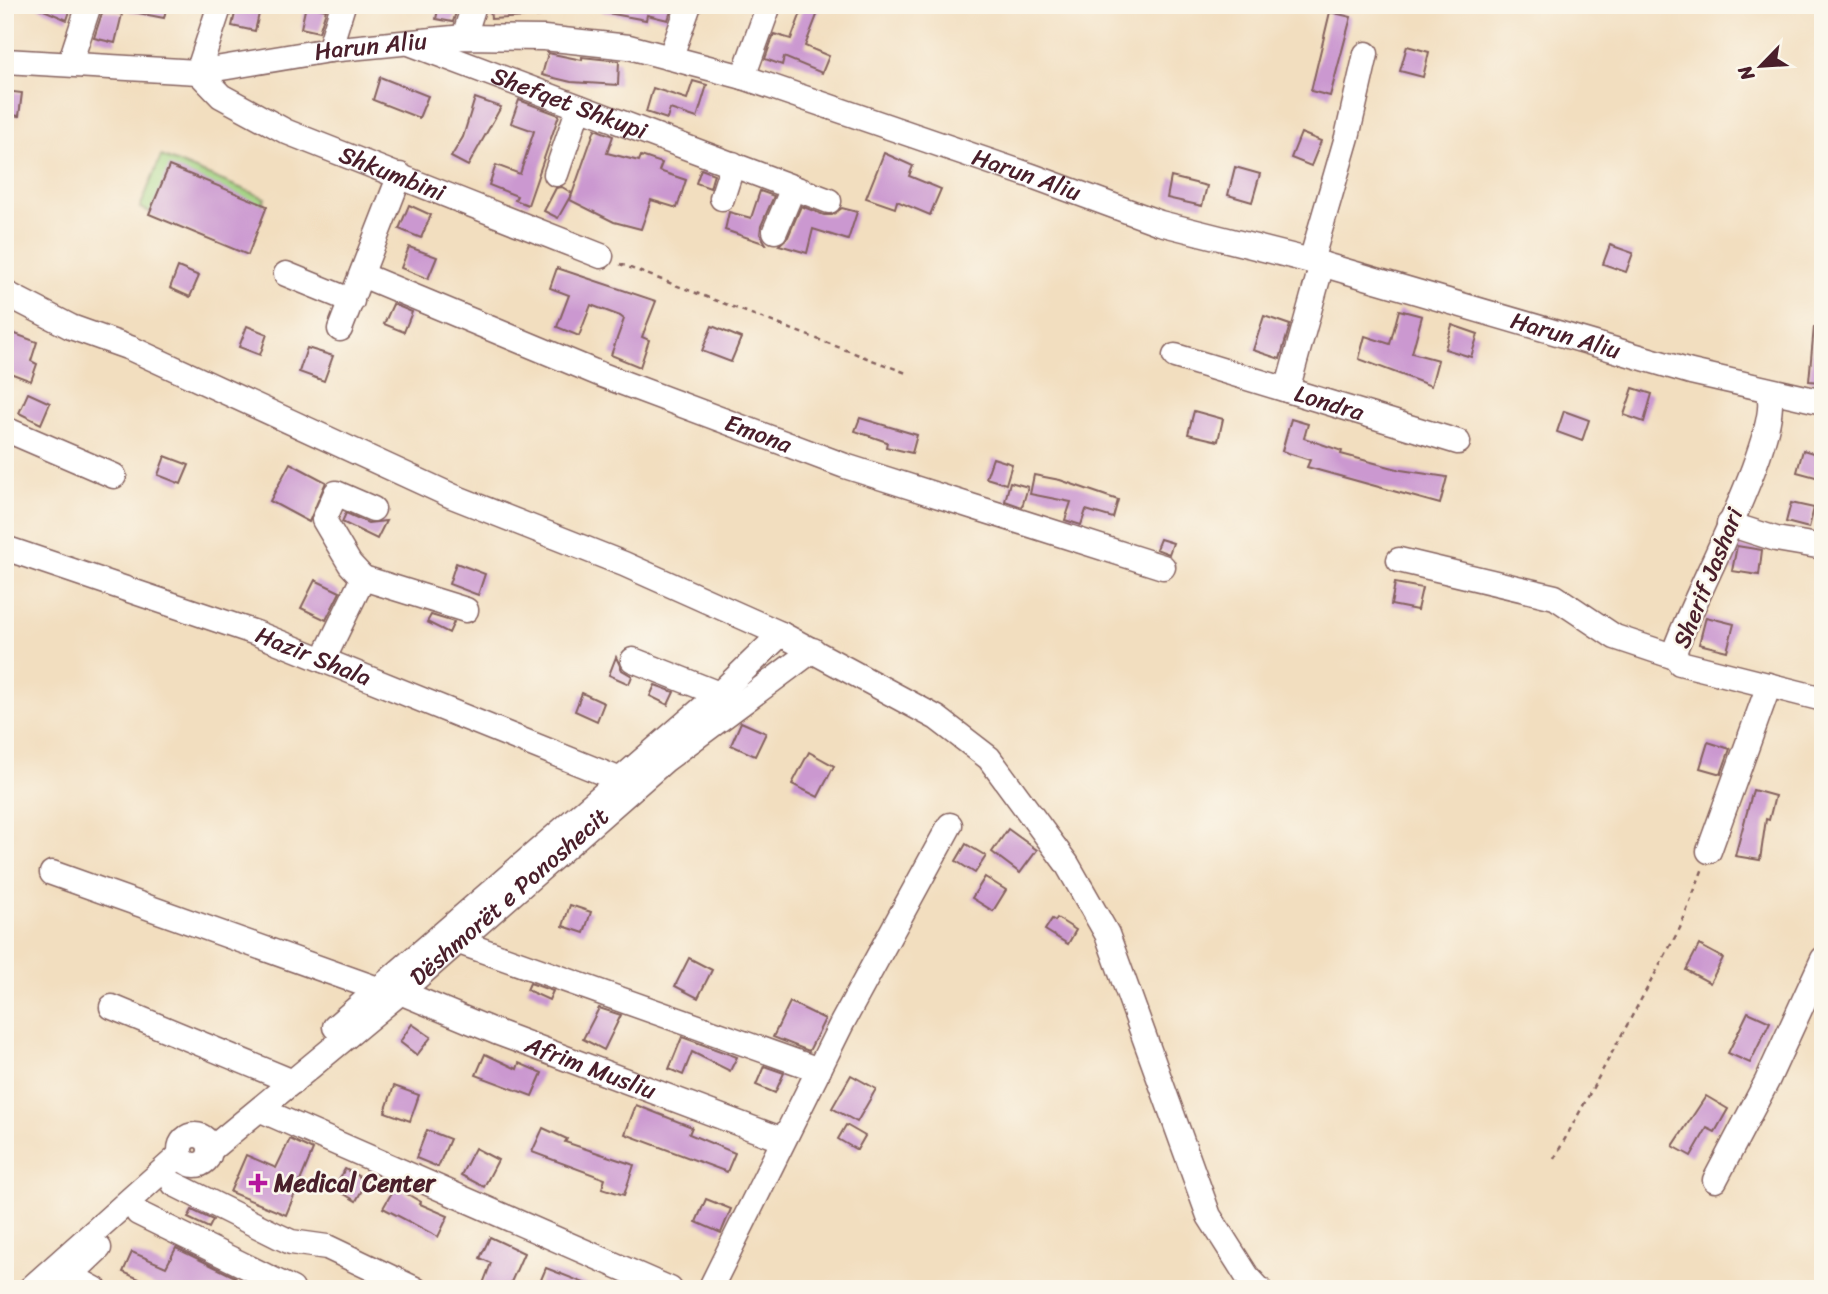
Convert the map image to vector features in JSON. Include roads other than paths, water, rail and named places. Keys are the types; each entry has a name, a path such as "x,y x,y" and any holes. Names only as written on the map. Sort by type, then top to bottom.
{"street":[{"path":"70,63 89,5"},
{"path":"198,72 220,5"},
{"path":"329,50 343,5"},
{"path":"464,37 474,5"},
{"path":"671,56 689,5"},
{"path":"743,77 769,5"},
{"name":"Harun Aliu","path":"5,61 198,72 329,50 464,37 589,42 629,47 743,77 1160,223 1317,262 1625,353 1768,391 1823,402"},
{"name":"Shefqet Shkupi","path":"405,41 829,201"},
{"path":"1317,262 1366,54"},
{"name":"Shkumbini","path":"198,72 220,96 288,132 601,256"},
{"path":"556,174 579,107"},
{"path":"722,198 733,164"},
{"path":"340,329 400,176"},
{"path":"775,231 793,188"},
{"name":"Londra","path":"1317,262 1287,390 1458,442"},
{"path":"286,274 352,300"},
{"name":"Emona","path":"362,275 602,375 845,467 1163,567"},
{"path":"5,293 71,327 130,348 452,496 624,564 813,650 937,718 989,758 1067,864 1107,934 1209,1216 1247,1276 1259,1289"},
{"path":"1175,356 1287,390"},
{"name":"Sherif Jashari","path":"1768,391 1772,405 1764,440 1675,649 1675,657 1680,663 1701,670 1823,699"},
{"path":"5,429 114,476"},
{"path":"373,509 336,493 324,520 345,557 363,578 466,610"},
{"path":"1729,524 1776,539 1823,547"},
{"name":"Hazir Shala","path":"5,548 256,633 618,779"},
{"path":"1399,560 1555,597 1615,637 1675,657"},
{"path":"323,660 363,578"},
{"name":"Dëshmorët e Ponoshecit","path":"452,936 680,738 719,694 781,635"},
{"name":"Dëshmorët e Ponoshecit","path":"30,1289 391,992 618,779 813,650"},
{"path":"633,660 719,694"},
{"path":"1709,852 1769,685"},
{"path":"710,1289 819,1070 950,825"},
{"name":"Afrim Musliu","path":"52,873 391,992 783,1140"},
{"path":"452,936 819,1070"},
{"path":"1715,1180 1767,1082 1823,960"},
{"path":"112,1007 287,1080"},
{"name":"Dëshmorët e Ponoshecit","path":"64,1282 138,1213 174,1184 196,1152 261,1110 287,1080"},
{"path":"261,1110 670,1289"},
{"path":"174,1184 278,1236 292,1242 327,1247 415,1289"},
{"path":"138,1213 292,1289"},
{"path":"64,1282 95,1289"}],"place":[{"name":"Medical Center","path":"258,1183"}]}
